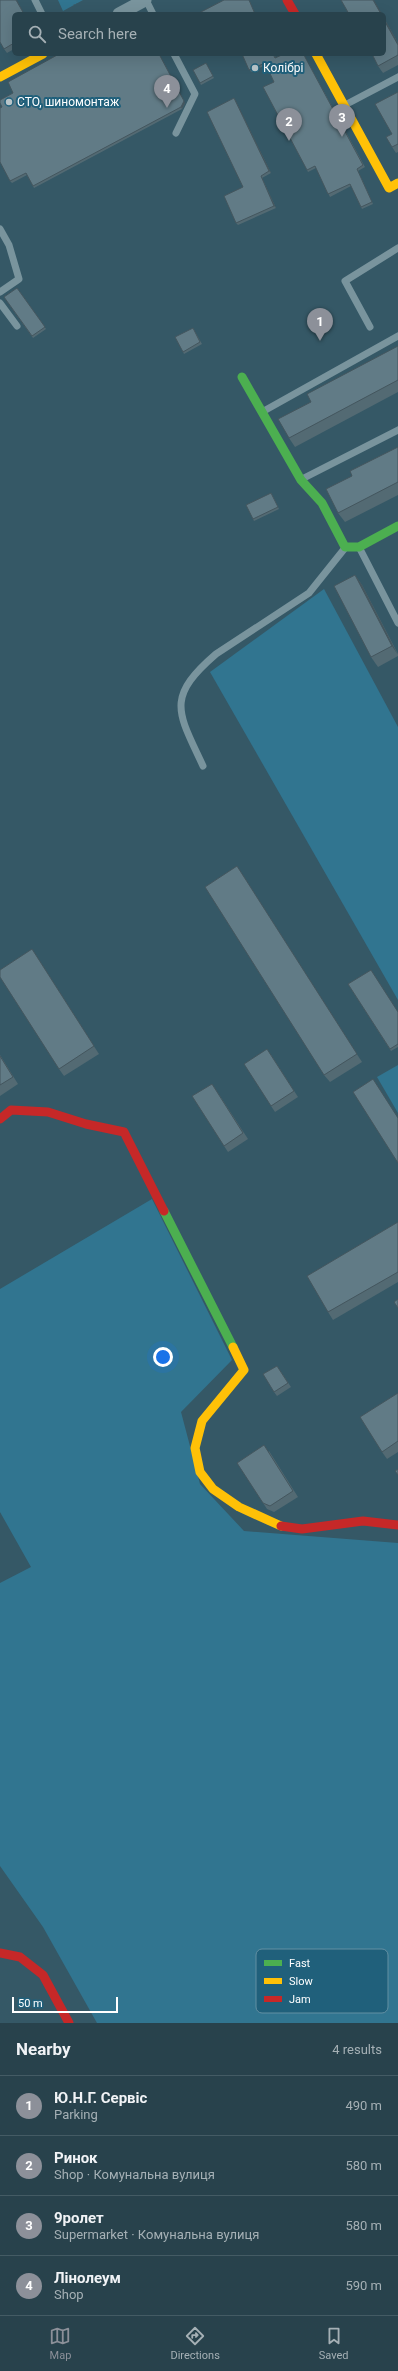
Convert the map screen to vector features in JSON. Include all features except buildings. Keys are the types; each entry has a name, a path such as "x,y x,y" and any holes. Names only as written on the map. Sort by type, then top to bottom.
{"street":[{"path":"123,12 146,0"},
{"path":"287,0 293,12"},
{"path":"0,77 39,56"},
{"path":"317,56 344,106 395,187"},
{"path":"242,377 301,480 322,503 345,547 359,546 398,526"},
{"path":"0,1119 11,1110 48,1112 86,1124 124,1132 244,1370 202,1421 195,1448 200,1472 213,1489 239,1507 275,1525 302,1529 363,1521 398,1525"},
{"path":"0,1953 20,1956 43,1975 69,2023"}],"lane":[{"path":"35,0 41,12"},
{"path":"146,0 152,12"},
{"path":"175,56 195,94 176,133"},
{"path":"344,106 398,77"},
{"path":"0,229 9,245 19,279 0,292"},
{"path":"370,327 345,281 398,248"},
{"path":"0,303 17,326"},
{"path":"262,412 398,336"},
{"path":"301,480 398,430"},
{"path":"359,546 398,623"},
{"path":"202,766 182,721 180,706 184,688 203,665 216,654 309,593 345,547"}],"green space":[{"path":"58,0 83,0 63,11"},
{"path":"324,589 398,727 398,1000 210,672"},
{"path":"398,1065 398,1113 377,1077"},
{"path":"152,1199 232,1360 181,1412 200,1484 244,1531 398,1543 398,2023 97,2023 43,1927 0,1866 0,1583 31,1567 0,1512 0,1289"}],"traffic: fast":[{"path":"242,377 301,480 322,503 345,547 359,547 398,526"},
{"path":"164,1211 233,1347"}],"traffic: slow":[{"path":"0,77 39,56"},
{"path":"317,56 389,188 398,183"},
{"path":"233,1347 244,1370 202,1421 195,1448 200,1472 213,1489 239,1507 281,1526"}],"traffic: jam":[{"path":"287,0 294,12"},
{"path":"0,1119 11,1110 48,1112 86,1124 124,1132 164,1211"},
{"path":"281,1526 302,1529 363,1521 398,1525"},
{"path":"0,1953 20,1957 43,1975 69,2023"}],"place":[{"name":"Колібрі","path":"255,68"},
{"name":"СТО, шиномонтаж","path":"9,102"},
{"name":"Лінолеум","path":"167,108"},
{"name":"9ролет","path":"342,137"},
{"name":"Ринок","path":"289,141"},
{"name":"Ю.Н.Г. Сервіс","path":"320,341"}]}
